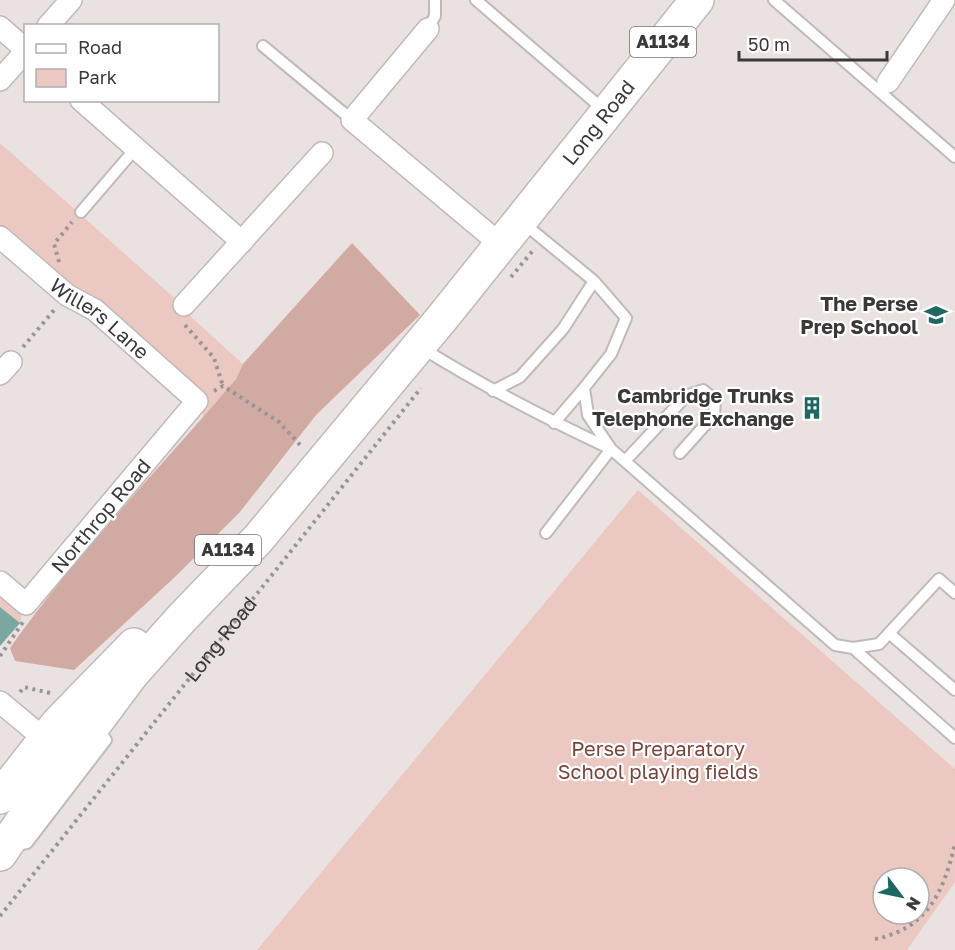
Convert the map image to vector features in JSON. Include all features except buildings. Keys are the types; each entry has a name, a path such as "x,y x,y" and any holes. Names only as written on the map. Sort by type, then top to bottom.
{"main road":[{"name":"Long Road","path":"0,796 56,748 96,723 132,675 181,619 258,539 423,355 510,232 697,0"},
{"name":"Long Road","path":"2,849 56,748 94,684 239,538 292,476 423,355"}],"street":[{"path":"50,24 70,0"},
{"path":"888,82 944,0"},
{"path":"0,27 24,49"},
{"path":"428,29 352,120 510,232"},
{"path":"0,80 24,53"},
{"path":"83,102 242,242"},
{"path":"184,305 322,153"},
{"name":"Willers Lane","path":"0,237 67,295 95,310 197,401"},
{"name":"Northrop Road","path":"26,604 197,401"},
{"path":"0,582 26,604"},
{"path":"4,705 56,748"}],"lane":[{"path":"428,29 435,16 435,0"},
{"path":"476,0 607,112"},
{"path":"774,0 955,157"},
{"path":"263,46 352,120"},
{"path":"81,212 135,149"},
{"path":"510,232 594,281 626,318 611,354 554,423"},
{"path":"493,391 520,377 563,329 594,281"},
{"path":"423,355 554,423 611,449 835,645 853,648 879,644 939,579 955,593"},
{"path":"584,388 588,416 611,449"},
{"path":"626,461 686,396 703,390 715,400 714,415 680,453"},
{"path":"546,533 611,449"},
{"path":"890,634 955,690"},
{"path":"853,648 955,738"},
{"path":"2,849 27,843 106,740 96,723"}],"path":[{"path":"6,368 67,295 54,244 81,212"},
{"path":"184,305 181,320 214,358 223,386 279,422 301,446"},
{"name":"Long Road","path":"0,916 423,355"},
{"path":"197,401 223,386"},
{"path":"294,455 309,439"},
{"path":"0,656 25,620 26,604"},
{"path":"4,705 24,687 46,694 58,692"},
{"path":"874,939 892,936 916,923 938,893 949,869 955,843"}],"green space":[{"path":"0,143 179,302 188,314 243,364 236,379 203,417 203,405 184,379 92,296 72,291 0,229"},
{"name":"Perse Preparatory School playing fields","path":"638,490 955,769 955,882 931,916 931,866 871,866 871,926 924,926 907,950 257,950"},
{"path":"0,593 22,612 20,623 0,607"}],"shaded area":[{"path":"352,243 420,315 316,415 240,512 176,576 74,670 15,661 10,648 63,578 236,379 243,364"}],"water":[{"path":"0,607 20,623 0,646"}],"place":[{"name":"The Perse Prep School","path":"936,315"},
{"name":"Cambridge Trunks Telephone Exchange","path":"812,408"}]}
